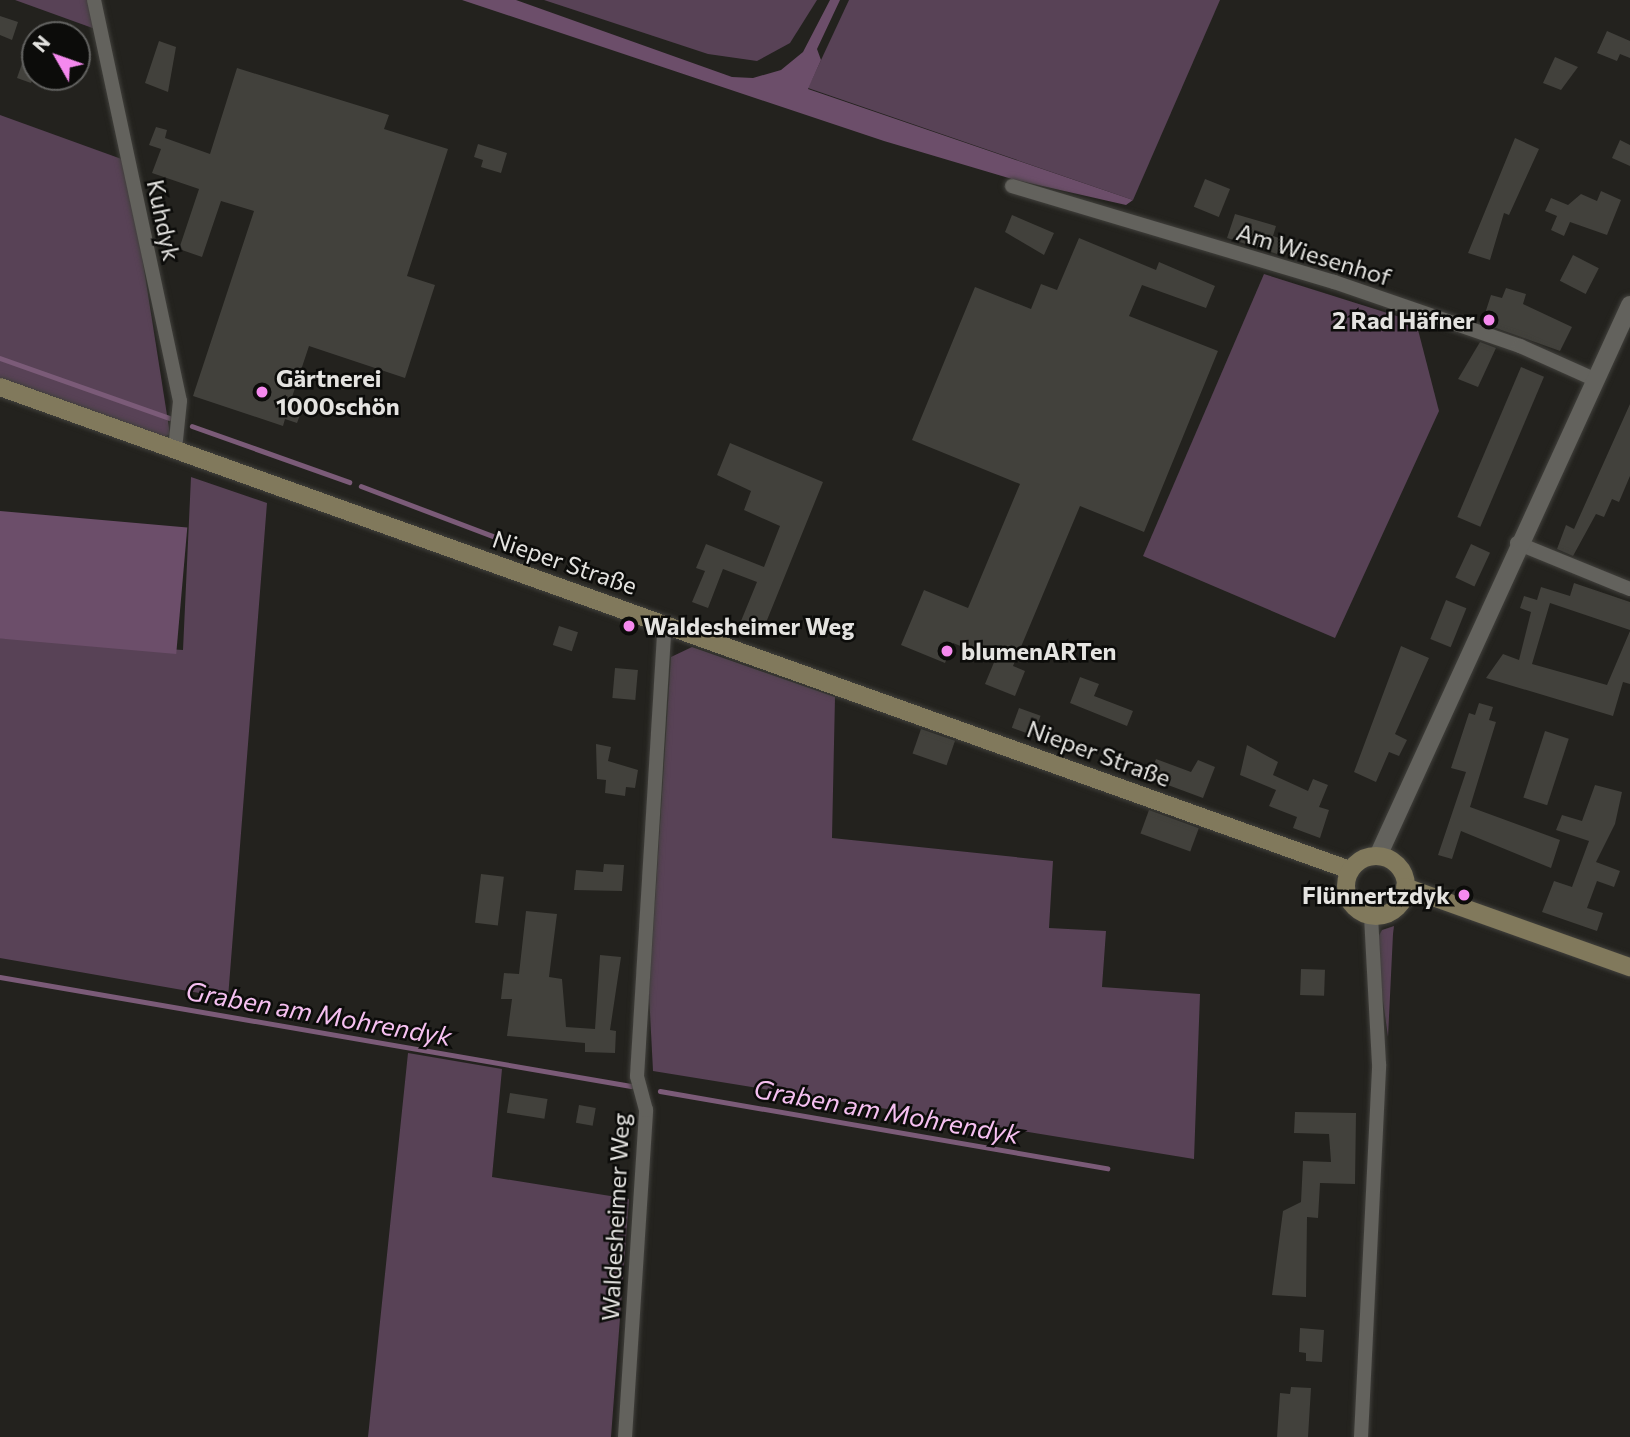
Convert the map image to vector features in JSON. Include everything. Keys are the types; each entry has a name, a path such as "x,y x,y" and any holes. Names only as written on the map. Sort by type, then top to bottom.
{"main road":[{"name":"Nieper Straße","path":"0,387 1350,870"},
{"path":"1405,887 1390,912 1371,915 1347,894 1350,870 1378,856 1395,863 1405,887 1630,967"}],"street":[{"name":"Kuhdyk","path":"94,0 180,401 175,449"},
{"name":"Am Wiesenhof","path":"1012,186 1334,282 1520,346 1597,380"},
{"path":"1378,856 1517,543 1597,380 1630,305"},
{"path":"1517,543 1630,589"},
{"name":"Waldesheimer Weg","path":"625,1437 646,1110 637,1076 665,623"},
{"path":"1361,1437 1379,1064 1371,915"}],"shaded area":[{"path":"15,0 92,0 98,30 91,27 91,21 73,21"},
{"path":"462,0 516,0 732,77 753,78 781,70 803,52 830,0 840,0 817,49 821,60 808,89 1133,200 1126,205 1012,179 884,141"},
{"path":"544,0 817,0 790,43 757,61 708,54"},
{"path":"849,0 1220,0 1133,200 808,88"},
{"path":"0,115 127,161 170,434 162,438 0,380"},
{"path":"1264,274 1416,322 1439,411 1335,638 1143,556"},
{"path":"191,477 267,503 228,998 0,958 0,638 183,650"},
{"path":"0,511 187,527 176,654 0,638"},
{"path":"692,647 835,697 832,838 1053,861 1049,928 1106,931 1102,987 1200,994 1194,1159 653,1071 649,993 671,657"},
{"path":"1394,926 1388,1037 1375,943 1382,930"},
{"path":"408,1053 502,1069 492,1177 629,1199 611,1437 368,1437"}],"building":[{"path":"0,16 18,22 12,40 0,35"},
{"path":"1607,31 1630,41 1630,58 1620,54 1617,61 1597,53"},
{"path":"159,41 176,47 168,92 145,83"},
{"path":"1555,57 1578,67 1561,90 1543,83"},
{"path":"237,68 389,115 384,129 448,149 407,276 435,285 405,378 309,346 290,403 303,407 297,423 285,419 283,426 193,396 254,211 221,201 202,257 179,249 199,189 152,173 161,149 149,145 156,127 167,130 165,138 210,154"},
{"path":"1515,138 1539,149 1509,215 1504,213 1490,260 1468,253"},
{"path":"1620,140 1630,145 1630,166 1612,158"},
{"path":"478,144 507,153 501,173 481,167 483,160 474,157"},
{"path":"1205,179 1230,189 1219,217 1194,207"},
{"path":"1601,191 1621,200 1607,235 1570,222 1564,236 1551,230 1557,216 1545,211 1551,198 1568,205 1581,194 1597,201"},
{"path":"1235,214 1276,226 1273,236 1282,239 1277,254 1227,238"},
{"path":"1012,215 1054,233 1044,255 1005,232"},
{"path":"1079,238 1156,270 1159,262 1215,286 1206,308 1142,285 1129,316 1218,351 1144,532 1080,506 1013,666 1025,671 1015,696 985,684 995,660 953,643 945,663 901,645 924,590 968,608 1020,484 912,440 975,287 1031,309 1041,284 1057,290"},
{"path":"1573,255 1599,268 1586,294 1560,281"},
{"path":"1506,288 1526,294 1523,304 1572,327 1560,351 1482,323 1491,295 1502,298"},
{"path":"1480,342 1496,348 1478,387 1458,379"},
{"path":"1521,367 1544,377 1480,527 1457,517"},
{"path":"1630,404 1630,476 1619,502 1612,499 1604,517 1596,514 1573,556 1557,549 1566,525 1574,529"},
{"path":"730,443 823,482 763,630 741,621 757,582 723,569 708,608 692,602 705,571 696,568 706,544 764,567 780,526 744,510 751,491 717,475"},
{"path":"1471,544 1490,553 1474,586 1455,578"},
{"path":"1574,583 1630,602 1630,630 1550,603 1532,664 1607,685 1630,631 1630,684 1623,682 1613,716 1486,678 1503,654 1519,660 1531,612 1520,608 1524,596 1537,600 1541,587 1570,596"},
{"path":"1446,600 1466,608 1451,647 1430,639"},
{"path":"559,626 578,632 572,651 553,645"},
{"path":"1401,646 1429,658 1395,734 1407,740 1399,756 1389,752 1376,782 1354,772"},
{"path":"615,668 638,670 635,700 612,698"},
{"path":"1080,677 1099,684 1094,696 1133,711 1127,726 1070,703"},
{"path":"1479,703 1493,707 1489,720 1496,722 1470,807 1560,840 1551,868 1461,831 1452,859 1438,855 1466,772 1451,768 1469,713 1475,715"},
{"path":"1019,708 1041,716 1033,736 1012,728"},
{"path":"921,729 955,741 947,765 913,754"},
{"path":"1545,731 1569,739 1547,805 1523,798"},
{"path":"596,744 611,747 608,761 638,770 635,788 626,787 625,796 605,793 606,780 597,779"},
{"path":"1247,745 1278,762 1273,775 1308,791 1313,779 1328,785 1319,807 1329,810 1320,838 1293,828 1297,817 1269,806 1276,790 1240,775"},
{"path":"1156,759 1191,772 1198,760 1215,767 1203,798 1149,778"},
{"path":"1595,785 1622,792 1615,824 1596,862 1620,871 1614,887 1597,881 1587,908 1603,913 1597,931 1542,912 1554,881 1572,887 1589,841 1556,830 1562,815 1582,821"},
{"path":"1149,810 1199,828 1190,852 1140,833"},
{"path":"604,864 624,865 622,891 574,890 576,870 603,872"},
{"path":"481,874 504,877 498,925 475,923"},
{"path":"526,911 557,914 549,977 562,979 566,1027 595,1029 600,955 621,957 610,1030 616,1031 615,1053 585,1052 585,1043 507,1036 512,999 501,999 504,973 519,974"},
{"path":"1301,969 1325,970 1324,996 1300,995"},
{"path":"510,1093 548,1099 544,1119 507,1113"},
{"path":"579,1105 596,1108 593,1126 576,1123"},
{"path":"1295,1112 1356,1113 1355,1184 1320,1183 1318,1218 1307,1217 1306,1297 1272,1295 1283,1211 1301,1202 1303,1161 1331,1162 1329,1134 1294,1133"},
{"path":"1300,1328 1324,1330 1322,1362 1306,1361 1306,1353 1299,1352"},
{"path":"1291,1387 1311,1388 1308,1437 1277,1437 1280,1393 1290,1394"}],"waterway":[{"path":"0,358 169,418"},
{"path":"192,426 349,482"},
{"path":"361,486 506,541"},
{"name":"Graben am Mohrendyk","path":"0,977 631,1086"},
{"name":"Graben am Mohrendyk","path":"660,1091 1107,1168"}],"place":[{"name":"2 Rad Häfner","path":"1489,320"},
{"name":"Gärtnerei 1000schön","path":"262,392"},
{"name":"Waldesheimer Weg","path":"629,626"},
{"name":"blumenARTen","path":"947,651"},
{"name":"Flünnertzdyk","path":"1464,895"}]}
